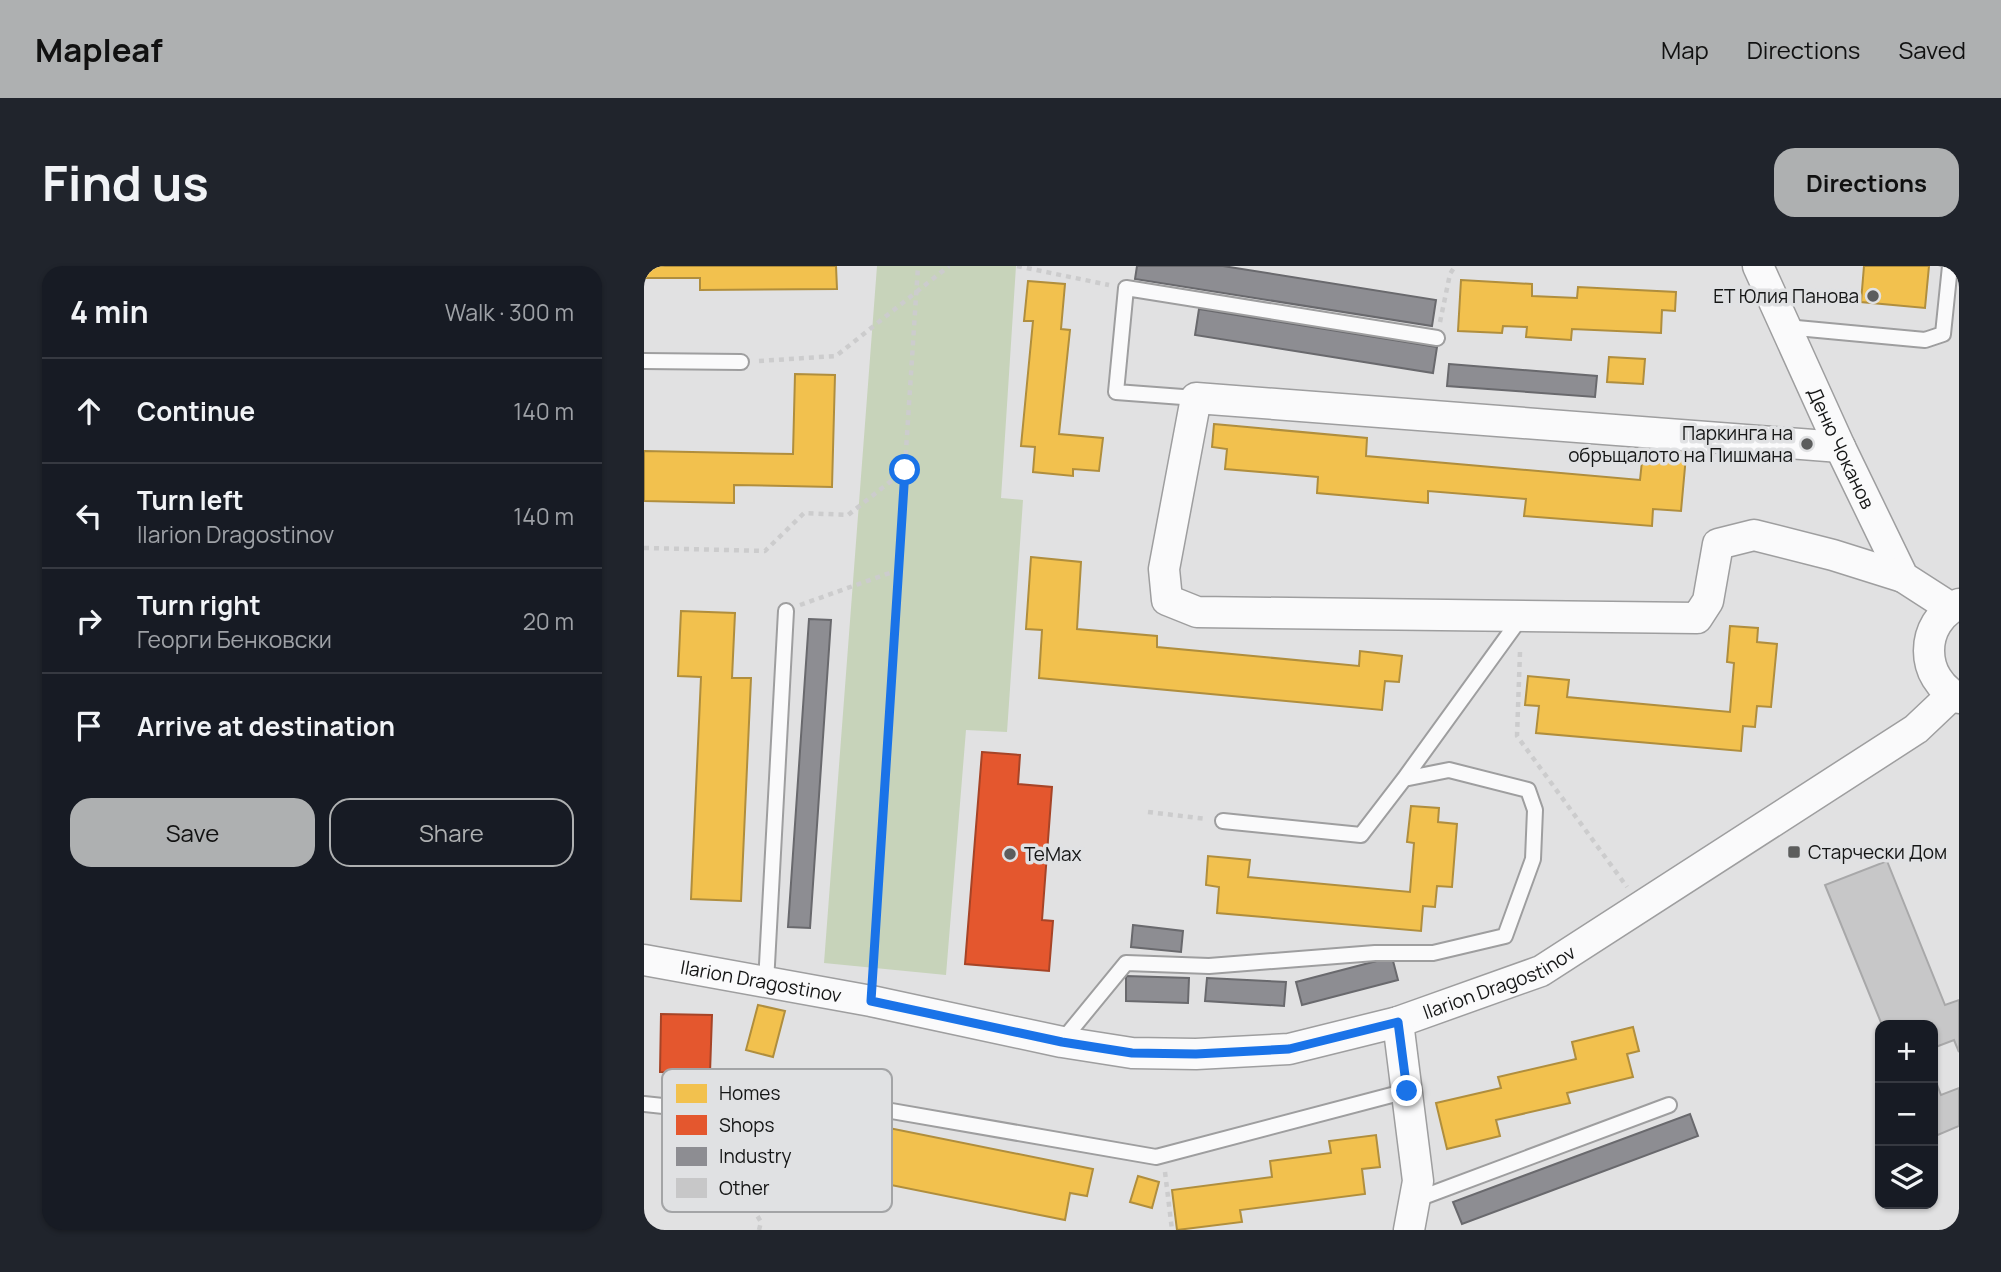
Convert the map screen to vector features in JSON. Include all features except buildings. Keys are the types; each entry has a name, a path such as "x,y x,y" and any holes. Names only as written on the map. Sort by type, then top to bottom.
{"street":[{"name":"Деню Чоканов","path":"1752,267 1785,327 1903,577"},
{"path":"1840,447 1196,398 1164,569 1167,600 1197,612 1697,618 1708,601 1718,544 1754,535 1833,555 1903,577 1955,606 1934,627 1928,652 1935,676 1956,696"},
{"name":"Ilarion Dragostinov","path":"645,959 871,1001 1062,1042 1132,1053 1196,1054 1289,1049 1398,1022 1541,971 1916,729 1956,696"},
{"path":"1398,1022 1418,1181 1409,1230"}],"lane":[{"path":"1943,334 1950,266"},
{"path":"1196,398 1116,391 1126,288 1437,338"},
{"path":"1785,327 1925,340 1959,329"},
{"path":"644,361 741,362"},
{"path":"766,983 786,611"},
{"path":"1223,821 1361,835 1522,616"},
{"path":"1062,1042 1126,963 1209,965 1375,953 1433,953 1505,936 1533,859 1535,810 1528,790 1449,770 1404,779"},
{"path":"892,1111 1156,1157 1407,1091"},
{"path":"644,1104 662,1106"},
{"path":"1415,1200 1669,1105"}],"path":[{"path":"871,1001 918,266"},
{"path":"741,362 836,356 949,266"},
{"path":"1017,266 1126,288"},
{"path":"1437,338 1450,274 1455,266"},
{"path":"644,548 765,551 804,513 848,515 905,470"},
{"path":"786,611 898,570"},
{"path":"1522,616 1517,736 1641,905"},
{"path":"1149,812 1223,821"},
{"path":"1163,1155 1172,1230"},
{"path":"755,1212 761,1222 759,1230"}],"green space":[{"path":"877,266 1016,266 1001,498 1023,500 1007,732 966,730 946,975 824,963"}],"place":[{"name":"ЕТ Юлия Панова","path":"1873,296"},
{"name":"Паркинга на обръщалото на Пишмана","path":"1807,444"},
{"name":"Старчески Дом","path":"1794,852"},
{"name":"TeMax","path":"1010,854"}],"route":[{"path":"905,470 871,1001 1062,1042 1132,1053 1196,1054 1289,1049 1398,1022 1407,1091"}]}
